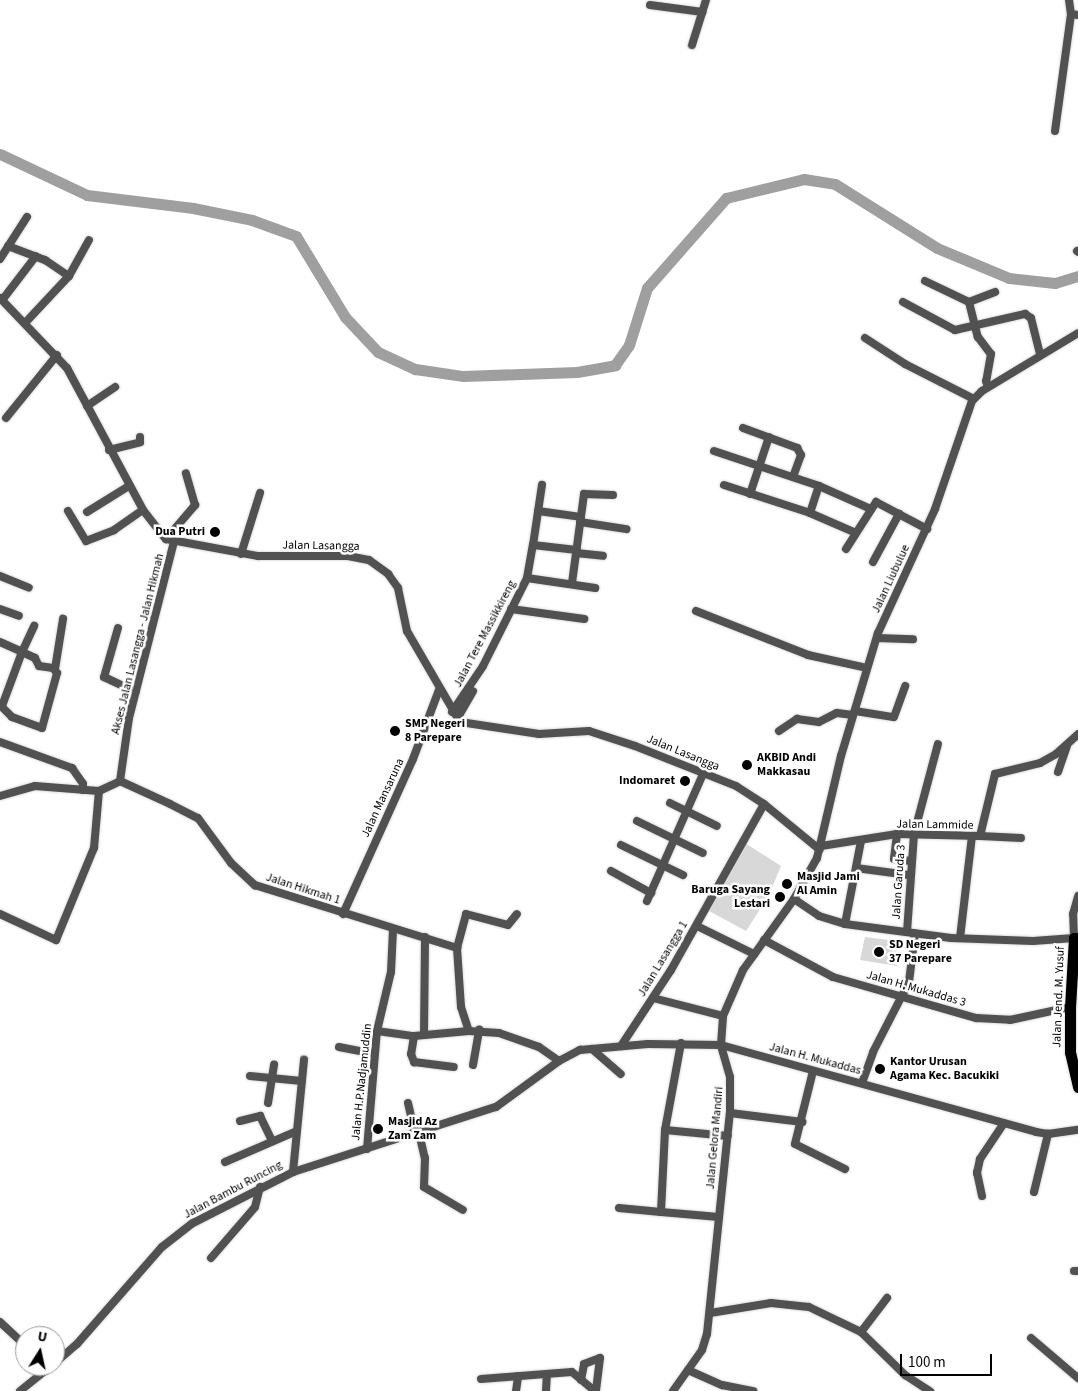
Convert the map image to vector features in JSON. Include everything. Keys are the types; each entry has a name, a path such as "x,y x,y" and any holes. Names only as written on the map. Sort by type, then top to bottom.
{"highway":[{"name":"Jalan Jend. M. Yusuf","path":"1076,938 1076,956 1070,1007 1070,1052 1078,1087"}],"street":[{"path":"692,45 706,0"},
{"path":"1055,131 1074,15 1069,0"},
{"path":"650,5 703,12"},
{"path":"1,254 27,218"},
{"path":"25,323 69,276 89,240"},
{"path":"8,246 36,256 69,276"},
{"path":"36,256 1,299 57,355 88,406 109,450 143,510 170,541 196,504 186,473"},
{"path":"925,280 969,302 994,292"},
{"path":"903,302 955,330 1025,314 1031,318 1040,355"},
{"path":"969,302 978,338 991,354 986,381 988,388"},
{"path":"865,338 905,364 974,399 1040,355 1078,334"},
{"path":"6,418 57,355"},
{"path":"88,406 115,387"},
{"name":"Jalan Liubulue","path":"794,900 821,848 854,713 877,638 927,528 974,399"},
{"path":"743,428 798,448 801,455 793,477"},
{"path":"109,450 140,442 140,437"},
{"path":"750,494 769,437"},
{"path":"714,450 819,486 870,509"},
{"path":"527,578 542,485"},
{"path":"724,485 810,513 856,533"},
{"path":"87,512 129,486"},
{"path":"810,513 819,486"},
{"path":"572,583 586,492 613,495"},
{"path":"241,554 260,493"},
{"path":"846,548 870,509 877,502 927,528"},
{"path":"68,512 86,541 114,530 143,510"},
{"path":"538,511 626,529"},
{"path":"873,562 899,514"},
{"name":"Jalan Lasangga","path":"170,541 241,554 359,557 375,563 398,588 407,631 457,719 464,723 539,734 593,732 704,772 736,786 764,804 821,848"},
{"name":"Akses Jalan Lasangga - Jalan Hikmah","path":"120,781 136,692 170,541"},
{"path":"533,545 603,556"},
{"path":"0,576 29,588"},
{"name":"Jalan Tere Massikkireng","path":"452,712 483,666 527,578 572,583 595,588"},
{"path":"0,608 19,616"},
{"path":"511,608 584,619"},
{"path":"696,611 808,655 867,668"},
{"path":"34,626 1,706 7,714 42,728 54,686 63,619"},
{"path":"118,628 104,677 136,692"},
{"path":"877,638 913,639"},
{"path":"0,642 35,658 39,666 55,669"},
{"path":"457,719 483,666"},
{"path":"779,732 793,720 819,722 837,713 894,717 905,686"},
{"name":"Jalan Mansaruna","path":"343,914 413,759 439,690"},
{"name":"Jalan Lammide","path":"821,848 897,834 976,836 996,774 1032,766 1067,746 1078,734"},
{"path":"0,742 68,766 83,784 83,790"},
{"name":"Jalan Garuda 3","path":"862,1083 873,1052 904,997 909,982 911,932 909,875 914,834 938,744"},
{"path":"1058,772 1067,746"},
{"path":"647,901 704,772"},
{"path":"0,796 35,786 99,791 120,781"},
{"name":"Jalan Hikmah 1","path":"120,781 198,818 231,863 248,881 271,892 457,948"},
{"path":"0,914 56,940 94,848 99,791"},
{"path":"670,803 717,826"},
{"name":"Jalan Lasangga 1","path":"621,1046 697,926 764,804"},
{"path":"637,821 703,853"},
{"path":"897,834 894,858 911,862"},
{"path":"960,938 976,836 1021,838"},
{"path":"845,924 861,841"},
{"path":"621,845 683,875"},
{"path":"856,868 909,875"},
{"path":"611,871 651,892"},
{"path":"794,900 818,916 845,924 960,938 1033,941 1076,938 1073,914 1078,896"},
{"name":"Jalan Gelora Mandiri","path":"674,1391 705,1343 710,1314 730,1113 731,1083 721,1045 723,1016 733,989 754,954 794,900"},
{"path":"469,1031 461,1008 457,948 466,914 510,925 517,914"},
{"path":"697,926 754,954"},
{"name":"Jalan H.P.Nadjamuddin","path":"367,1148 374,1054 377,1031 391,972 393,929"},
{"path":"424,1034 425,937"},
{"name":"Jalan H. Mukaddas 3","path":"764,940 834,977 989,1020 1010,1020 1070,1007"},
{"path":"653,998 723,1016"},
{"path":"377,1031 414,1036 480,1030 539,1047 559,1061"},
{"path":"473,1065 480,1030"},
{"path":"414,1036 411,1054 414,1062 454,1067"},
{"path":"661,1212 665,1130 681,1043"},
{"name":"Jalan Bambu Runcing","path":"65,1354 77,1344 174,1236 260,1187 293,1172 417,1134 496,1107 559,1061 580,1050 681,1043 721,1045"},
{"name":"Jalan H. Mukaddas","path":"721,1045 1048,1134 1078,1130"},
{"path":"339,1047 374,1054"},
{"path":"592,1049 621,1074"},
{"path":"293,1172 304,1060"},
{"path":"268,1103 274,1064"},
{"path":"813,1071 802,1122 794,1142 796,1146 845,1169"},
{"path":"250,1076 271,1080 302,1081"},
{"path":"408,1103 424,1158 424,1188 464,1210"},
{"path":"730,1113 802,1122"},
{"path":"240,1121 260,1116 272,1141"},
{"path":"982,1196 979,1164 1004,1123"},
{"path":"665,1130 728,1136"},
{"path":"225,1162 297,1131"},
{"path":"1034,1192 1048,1134"},
{"path":"210,1258 255,1207 260,1187"},
{"path":"619,1208 719,1217"},
{"path":"861,1332 887,1298"},
{"path":"710,1314 752,1305 788,1303 825,1314 861,1332 905,1375 930,1391"},
{"path":"0,1322 15,1336"},
{"path":"1030,1338 1078,1378"},
{"path":"481,1379 572,1372 581,1380 595,1391 600,1358 584,1364 581,1380"},
{"path":"688,1370 722,1385 753,1391"},
{"path":"547,1374 547,1390"},
{"name":"Jalan Bambu Runcing","path":"20,1391 38,1376"},
{"path":"516,1391 518,1376"}],"shaded area":[{"path":"745,843 781,866 768,897 746,931 709,911"},
{"path":"865,937 897,941 897,966 860,960"}],"waterway":[{"path":"0,154 87,195 193,208 252,220 296,236 345,317 378,352 415,369 463,376 577,372 615,365 629,345 647,288 726,198 804,179 835,184 937,248 1009,278 1055,283 1078,276"}],"place":[{"name":"Dua Putri","path":"215,532"},
{"name":"SMP Negeri 8 Parepare","path":"395,731"},
{"name":"AKBID Andi Makkasau","path":"747,765"},
{"name":"Indomaret","path":"685,781"},
{"name":"Masjid Jami Al Amin","path":"787,884"},
{"name":"Baruga Sayang Lestari","path":"780,897"},
{"name":"SD Negeri 37 Parepare","path":"879,952"},
{"name":"Kantor Urusan Agama Kec. Bacukiki","path":"880,1069"},
{"name":"Masjid Az Zam Zam","path":"378,1129"}]}
